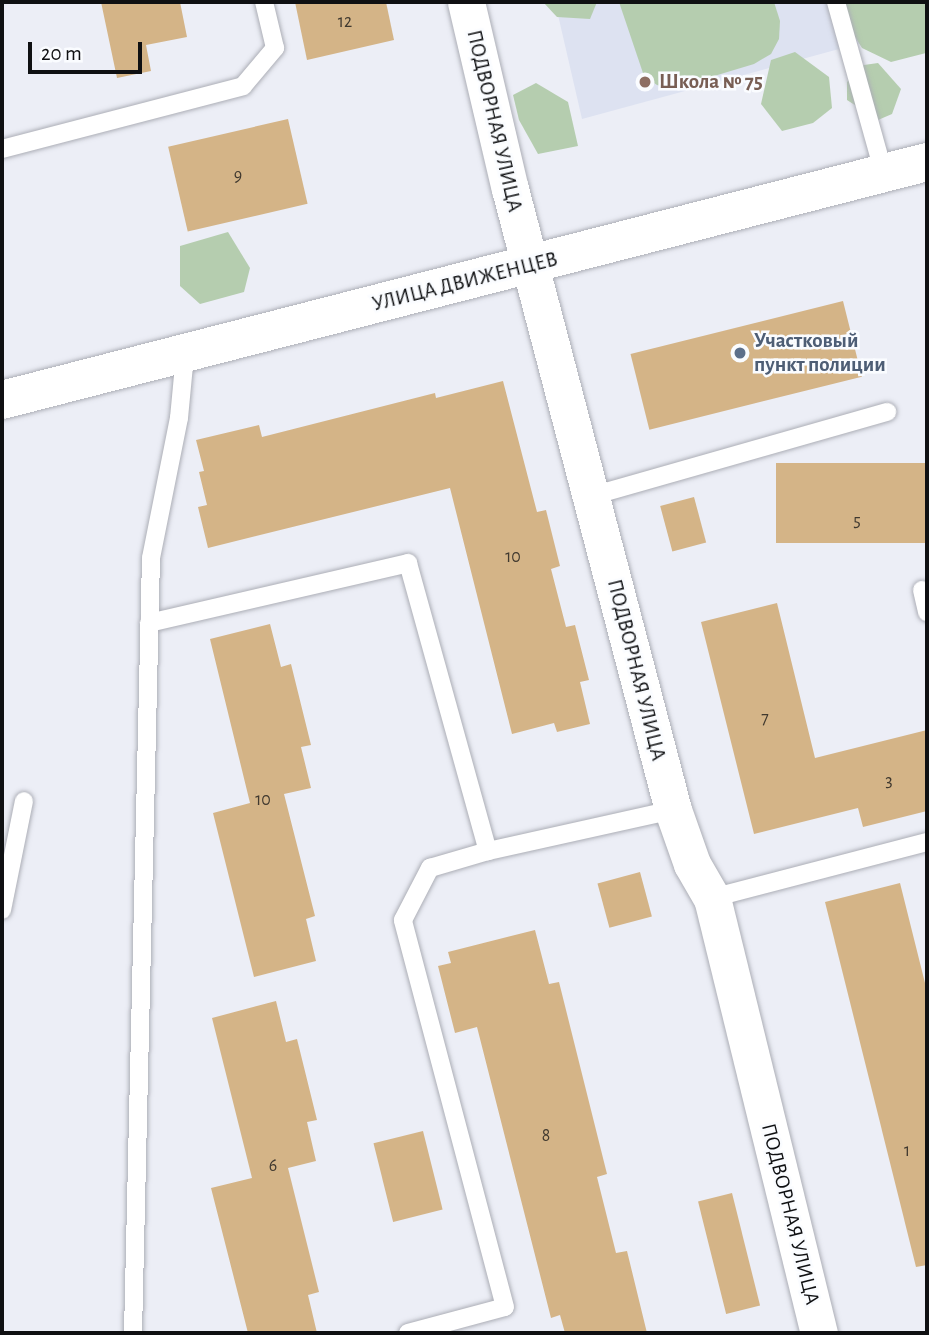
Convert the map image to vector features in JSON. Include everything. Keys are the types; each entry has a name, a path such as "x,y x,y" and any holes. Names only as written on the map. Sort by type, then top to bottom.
{"street":[{"name":"ПОДВОРНАЯ УЛИЦА","path":"466,2 530,265 673,810 692,864 712,898 819,1333"},
{"name":"УЛИЦА ДВИЖЕНЦЕВ","path":"2,400 927,162"}],"lane":[{"path":"2,149 243,86 275,48 264,2"},
{"path":"836,2 884,174"},
{"path":"133,1333 151,558 179,418 185,354"},
{"path":"592,496 887,412"},
{"path":"149,623 408,564 488,851"},
{"path":"922,590 927,612"},
{"path":"2,910 23,801"},
{"path":"408,1333 505,1307 403,920 430,868 488,851 673,810"},
{"path":"712,898 927,842"}],"shaded area":[{"name":"Школа № 75","path":"555,2 927,2 927,25 582,119"}],"green space":[{"path":"543,2 597,2 590,19 557,17"},
{"path":"619,2 774,2 780,21 779,39 771,54 754,64 671,89 657,85 644,76"},
{"path":"842,2 927,2 926,53 891,62 862,48 849,27 831,20"},
{"path":"795,52 829,77 832,108 813,123 782,131 761,104 771,60"},
{"path":"878,63 901,89 892,114 878,120 847,100 847,82 864,65"},
{"path":"536,83 568,102 578,146 538,154 519,120 513,95"},
{"path":"228,232 250,268 244,292 200,304 180,286 180,246"}],"building":[{"path":"101,2 180,2 187,37 146,45 151,71 117,78"},
{"path":"295,2 386,2 394,40 307,60"},
{"path":"288,119 308,204 188,231 168,147"},
{"path":"843,301 862,377 649,430 631,354"},
{"path":"503,381 537,512 546,510 560,566 551,569 566,627 575,625 589,680 580,682 590,724 557,732 554,723 512,734 450,488 208,548 198,507 207,505 199,472 204,471 196,440 259,425 262,437 435,393 436,398"},
{"path":"776,463 927,463 927,543 776,543"},
{"path":"694,497 706,542 672,551 660,506"},
{"path":"777,603 815,758 927,730 927,811 863,827 858,808 754,834 701,622"},
{"path":"270,624 281,667 291,664 311,745 301,747 311,788 284,794 315,916 306,919 316,961 254,977 213,813 250,803 210,639"},
{"path":"640,872 652,916 609,928 597,883"},
{"path":"900,883 927,991 927,1265 916,1267 825,902"},
{"path":"535,930 549,984 559,982 607,1174 597,1177 616,1253 627,1251 647,1333 565,1333 560,1315 551,1318 477,1027 455,1033 438,966 451,963 448,952"},
{"path":"276,1001 286,1042 297,1039 317,1120 307,1122 316,1161 288,1168 319,1292 308,1295 317,1333 248,1333 211,1188 252,1178 212,1018"},
{"path":"423,1131 443,1210 393,1222 374,1143"},
{"path":"732,1193 760,1306 726,1314 698,1201"}],"place":[{"name":"Школа № 75","path":"645,82"},
{"name":"Участковый пункт полиции","path":"740,353"}]}
